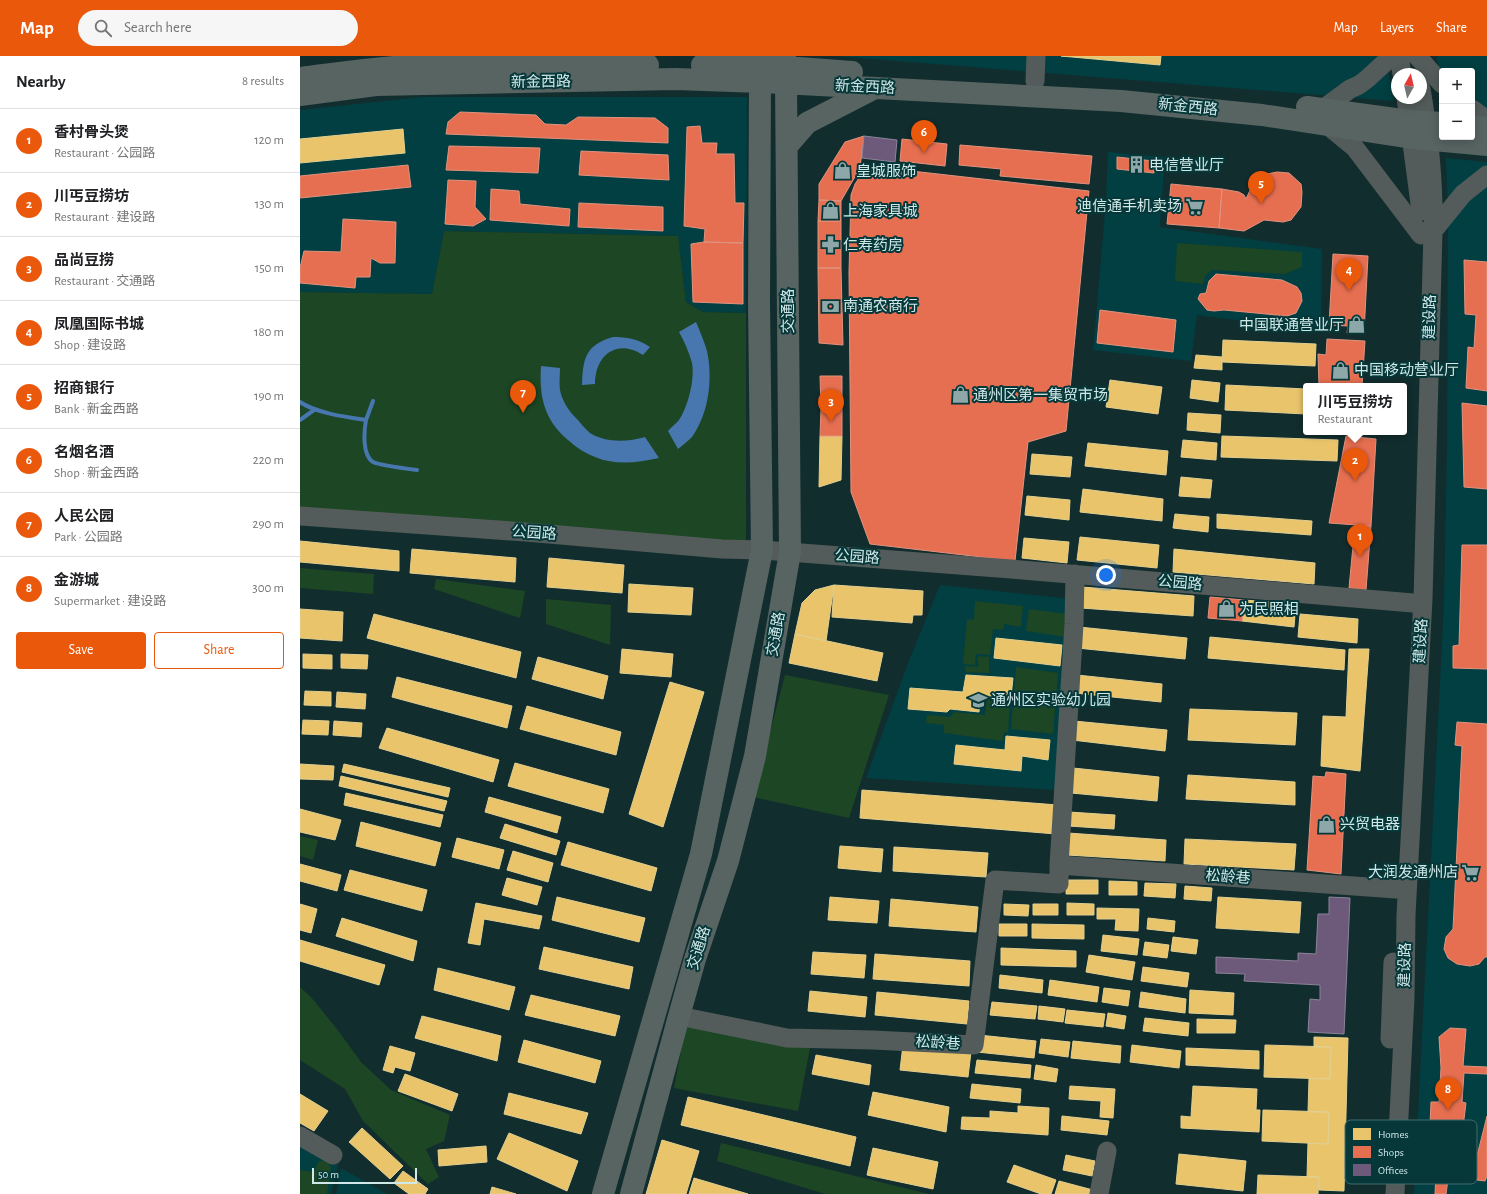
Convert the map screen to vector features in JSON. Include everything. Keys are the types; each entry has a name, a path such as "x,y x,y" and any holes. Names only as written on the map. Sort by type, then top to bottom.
{"main road":[{"path":"787,146 808,123 869,80 828,56"},
{"name":"新金西路","path":"300,78 373,69 419,61 560,64 641,60 786,69 869,80 1121,101 1262,115 1325,117"},
{"name":"新金西路","path":"300,95 376,85 676,79 759,68"},
{"name":"交通路","path":"603,1194 701,854 762,550 759,302 759,68"},
{"name":"交通路","path":"631,1194 695,959 728,861 755,756 790,552 786,69"},
{"name":"新金西路","path":"869,80 1035,81 1190,93 1325,117 1424,129 1487,145"},
{"path":"1475,126 1487,128"}],"street":[{"path":"1035,81 1036,56"},
{"path":"1392,56 1363,82 1350,89 1325,117 1355,148 1427,233 1463,194 1487,175"},
{"path":"1399,56 1401,68"},
{"path":"1416,56 1417,68"},
{"path":"1416,56 1439,81"},
{"name":"建设路","path":"1409,104 1424,129"},
{"name":"建设路","path":"1387,1120 1396,889 1413,602 1418,415 1427,233 1433,213 1422,104"},
{"path":"1475,112 1487,120"},
{"name":"建设路","path":"1399,1120 1404,1006 1406,916 1423,599 1427,233"},
{"name":"公园路","path":"300,516 526,532 722,549 762,550 1075,574 1413,602"},
{"name":"松龄巷","path":"679,1016 787,1038 873,1040 974,1046 995,880 1059,884 1074,624 1075,574"},
{"name":"松龄巷","path":"1059,865 1396,889"},
{"path":"300,1136 333,1155"},
{"path":"1099,1194 1107,1151"},
{"name":"建设路","path":"1384,1184 1384,1194"},
{"name":"建设路","path":"1395,1184 1395,1194"}],"shaded area":[{"path":"836,56 1385,56 1391,86 1391,101"},
{"path":"1437,56 1487,56 1487,109 1475,107 1475,68 1439,68"},
{"path":"423,97 747,97 746,313 703,312 686,302 678,236 444,231 432,294 300,292 300,110"},
{"path":"1108,152 1165,157 1160,227 1322,249 1321,331 1197,315 1191,361 1093,350 1106,201"},
{"path":"1446,158 1487,162 1487,1194 1414,1194 1415,1184 1477,1184 1477,1120 1418,1120 1444,604 1447,445 1448,211"},
{"name":"通州区实验幼儿园","path":"940,585 1071,599 1056,790 866,778 910,658"},
{"path":"300,1143 338,1165 331,1194 300,1194"},
{"path":"341,1168 387,1194 336,1194"}],"green space":[{"path":"444,231 678,236 686,302 703,312 746,313 746,542 300,512 300,292 432,294"},
{"path":"1177,243 1302,252 1302,267 1285,274 1212,270 1205,276 1203,284 1175,281"},
{"path":"300,568 374,574 373,594 300,588"},
{"path":"436,579 525,591 520,618 434,589"},
{"path":"546,599 611,605 610,645 546,624"},
{"path":"975,601 1023,606 1021,627 1004,624 1003,630 993,629 990,655 976,654 975,665 963,664 967,619 974,620"},
{"path":"1029,609 1068,614 1066,637 1026,631"},
{"path":"978,656 989,657 989,673 966,672 965,666 978,667"},
{"path":"1016,667 1058,673 1053,734 1011,729"},
{"path":"785,675 889,695 849,818 753,797"},
{"path":"987,699 1010,701 1008,733 1004,732 1003,741 944,733 944,725 926,723 927,715 950,717 954,712 985,715"},
{"path":"300,836 318,840 313,860 300,856"},
{"path":"300,987 311,997 361,1062 391,1090 450,1115 444,1141 426,1149 439,1177 428,1184 363,1121 345,1089 300,1060"},
{"path":"686,1025 810,1048 798,1111 674,1088"},
{"path":"721,1143 929,1194 825,1194 717,1161"},
{"path":"325,1160 331,1167 327,1194 300,1194 300,1170 314,1172 318,1162"}],"water":[{"path":"696,322 706,347 709,362 710,373 708,396 706,407 698,428 692,437 678,449 668,431 679,420 685,408 692,385 693,370 685,343 679,332"},
{"path":"613,337 632,339 650,347 643,355 625,348 616,349 609,352 599,365 595,384 582,385 583,368 587,354 596,344"},
{"path":"541,366 560,368 561,394 572,414 586,430 603,439 617,441 645,437 659,458 634,462 610,461 600,459 578,448 560,432 548,416 542,397"}],"building: Homes":[{"path":"1061,56 1161,56 1160,65"},
{"path":"403,129 405,153 300,163 300,139"},
{"path":"871,192 951,200 949,223 869,215"},
{"path":"994,201 1071,210 1070,233 992,226"},
{"path":"867,257 945,265 943,288 865,281"},
{"path":"987,267 1065,276 1063,299 985,291"},
{"path":"867,320 941,328 940,351 864,342"},
{"path":"981,328 1057,338 1054,360 978,352"},
{"path":"1223,340 1316,344 1315,366 1222,362"},
{"path":"1196,355 1222,357 1222,370 1194,368"},
{"path":"1110,380 1162,387 1158,414 1106,407"},
{"path":"1192,380 1220,383 1218,402 1190,398"},
{"path":"867,384 934,392 931,419 863,409"},
{"path":"1226,385 1303,389 1303,414 1225,410"},
{"path":"975,395 1052,406 1050,429 972,420"},
{"path":"1188,413 1221,415 1220,433 1187,430"},
{"path":"820,436 842,436 841,480 819,487"},
{"path":"1222,436 1338,440 1337,461 1221,457"},
{"path":"1183,440 1217,443 1216,460 1181,457"},
{"path":"1088,443 1168,451 1166,475 1085,466"},
{"path":"871,452 930,457 928,482 868,477"},
{"path":"1032,454 1072,457 1070,477 1030,474"},
{"path":"963,465 996,467 994,488 961,485"},
{"path":"1181,477 1212,480 1210,498 1179,496"},
{"path":"1083,489 1163,499 1162,521 1080,512"},
{"path":"1027,496 1070,500 1069,520 1025,515"},
{"path":"873,507 996,520 994,547 870,533"},
{"path":"1175,514 1209,517 1208,532 1173,528"},
{"path":"1217,514 1312,521 1311,535 1217,528"},
{"path":"1080,537 1159,545 1157,568 1077,560"},
{"path":"1024,538 1069,542 1067,563 1022,558"},
{"path":"300,541 399,551 399,571 300,562"},
{"path":"412,549 516,558 515,582 410,573"},
{"path":"1174,549 1315,563 1314,584 1173,572"},
{"path":"549,558 624,565 622,593 547,587"},
{"path":"629,584 693,588 691,615 628,612"},
{"path":"834,585 923,591 922,615 913,615 912,623 832,617"},
{"path":"834,585 826,641 795,634 802,603 815,590"},
{"path":"1082,587 1194,596 1193,616 1081,608"},
{"path":"1244,600 1296,604 1294,627 1242,621"},
{"path":"300,609 343,612 342,641 300,638"},
{"path":"374,614 521,652 516,678 367,638"},
{"path":"1300,614 1358,619 1357,643 1298,637"},
{"path":"1079,627 1187,638 1185,659 1077,648"},
{"path":"795,634 883,653 877,681 789,663"},
{"path":"1210,637 1345,650 1344,670 1208,658"},
{"path":"996,638 1062,645 1060,666 994,658"},
{"path":"622,649 673,654 671,677 620,673"},
{"path":"1349,649 1369,649 1360,771 1321,766 1323,716 1346,717"},
{"path":"303,654 332,655 332,669 303,668"},
{"path":"341,654 368,655 367,669 341,668"},
{"path":"538,657 608,676 603,699 532,679"},
{"path":"966,675 1013,678 1011,697 980,696 979,712 950,709 947,712 908,709 910,688 963,692"},
{"path":"1077,675 1162,684 1161,702 1074,693"},
{"path":"397,677 512,706 507,728 392,697"},
{"path":"670,682 704,692 663,827 629,814"},
{"path":"305,691 331,692 331,706 304,705"},
{"path":"337,692 366,694 365,709 336,707"},
{"path":"527,706 621,732 616,755 520,729"},
{"path":"1190,709 1297,713 1295,745 1188,740"},
{"path":"303,720 329,721 328,735 302,734"},
{"path":"334,721 362,723 361,737 333,735"},
{"path":"1074,721 1167,730 1165,751 1072,740"},
{"path":"387,728 499,760 493,782 379,748"},
{"path":"1006,736 1050,740 1048,760 1022,756 1021,771 954,764 956,745 1005,750"},
{"path":"515,763 609,789 603,813 508,786"},
{"path":"300,764 334,766 333,780 300,779"},
{"path":"344,764 450,788 448,797 342,772"},
{"path":"1073,768 1159,777 1157,801 1071,793"},
{"path":"1188,775 1295,782 1295,805 1186,799"},
{"path":"341,776 447,801 444,811 339,786"},
{"path":"862,790 1058,805 1056,834 860,818"},
{"path":"346,793 443,815 440,827 344,805"},
{"path":"489,797 561,817 557,833 485,812"},
{"path":"300,809 341,820 335,840 300,832"},
{"path":"1069,812 1115,815 1114,829 1068,826"},
{"path":"361,822 441,843 435,866 356,846"},
{"path":"505,824 560,841 556,855 500,838"},
{"path":"1068,833 1166,840 1165,861 1067,855"},
{"path":"457,838 504,850 499,869 452,857"},
{"path":"1185,839 1296,844 1294,870 1184,864"},
{"path":"568,842 657,868 651,891 561,865"},
{"path":"840,846 883,849 881,872 838,868"},
{"path":"894,847 988,853 986,877 893,871"},
{"path":"513,851 553,863 548,882 507,870"},
{"path":"300,864 341,875 337,891 300,881"},
{"path":"350,870 427,890 422,911 344,890"},
{"path":"507,878 542,887 537,905 502,895"},
{"path":"1066,880 1098,880 1098,894 1066,894"},
{"path":"1109,881 1137,882 1137,895 1109,895"},
{"path":"1145,883 1176,884 1175,898 1144,896"},
{"path":"1185,886 1212,888 1211,901 1184,899"},
{"path":"557,897 645,918 639,942 552,920"},
{"path":"830,897 879,901 877,923 828,920"},
{"path":"1218,897 1301,902 1299,933 1216,928"},
{"path":"891,899 978,907 976,932 889,926"},
{"path":"476,903 542,916 539,929 484,919 480,945 468,943"},
{"path":"1067,903 1094,904 1094,915 1067,915"},
{"path":"300,904 317,909 311,933 300,930"},
{"path":"1004,904 1029,905 1028,916 1004,915"},
{"path":"1033,904 1058,904 1058,915 1033,915"},
{"path":"1097,908 1139,909 1138,931 1115,930 1116,919 1097,919"},
{"path":"342,918 417,941 413,961 336,936"},
{"path":"1148,918 1175,921 1174,932 1147,929"},
{"path":"999,924 1027,924 1027,936 999,936"},
{"path":"1032,924 1084,925 1084,939 1032,938"},
{"path":"1103,935 1139,939 1137,955 1101,951"},
{"path":"1173,937 1198,940 1196,954 1171,951"},
{"path":"300,940 385,965 379,985 300,961"},
{"path":"1145,942 1169,945 1167,958 1143,955"},
{"path":"544,947 633,967 629,989 539,969"},
{"path":"1001,948 1076,951 1076,967 1001,965"},
{"path":"813,952 866,955 864,978 811,974"},
{"path":"875,954 970,961 969,986 873,979"},
{"path":"1089,955 1135,962 1132,980 1086,972"},
{"path":"1143,967 1189,973 1187,987 1141,981"},
{"path":"438,968 515,987 509,1010 434,990"},
{"path":"1000,975 1043,980 1042,993 999,988"},
{"path":"1050,980 1099,987 1097,1002 1048,995"},
{"path":"1104,988 1130,991 1128,1006 1102,1002"},
{"path":"1190,990 1234,993 1233,1015 1189,1013"},
{"path":"810,991 867,997 865,1017 808,1011"},
{"path":"877,992 969,1001 967,1024 875,1015"},
{"path":"1141,992 1186,999 1185,1013 1139,1007"},
{"path":"531,995 620,1016 615,1036 525,1015"},
{"path":"992,1002 1037,1006 1035,1019 990,1015"},
{"path":"1039,1006 1065,1009 1063,1022 1038,1019"},
{"path":"1067,1010 1105,1014 1103,1027 1065,1023"},
{"path":"1108,1013 1126,1016 1124,1029 1106,1026"},
{"path":"422,1016 501,1036 497,1061 415,1038"},
{"path":"1145,1018 1189,1023 1188,1036 1143,1031"},
{"path":"1197,1019 1236,1020 1235,1033 1197,1033"},
{"path":"979,1035 1036,1041 1034,1058 977,1052"},
{"path":"1314,1037 1348,1038 1344,1191 1319,1190 1319,1177 1307,1177 1308,1143 1328,1144 1329,1112 1308,1112 1309,1078 1330,1079 1331,1047 1314,1047"},
{"path":"1041,1039 1070,1042 1068,1057 1039,1053"},
{"path":"524,1040 601,1061 595,1083 518,1062"},
{"path":"1073,1041 1121,1046 1120,1063 1071,1058"},
{"path":"903,1045 971,1052 968,1077 900,1070"},
{"path":"1132,1045 1181,1051 1179,1068 1130,1062"},
{"path":"1265,1045 1331,1047 1330,1079 1264,1077"},
{"path":"390,1046 415,1053 410,1071 395,1067 393,1073 383,1070"},
{"path":"1186,1048 1259,1051 1259,1069 1186,1065"},
{"path":"816,1055 871,1065 869,1085 812,1074"},
{"path":"977,1060 1031,1065 1030,1078 975,1073"},
{"path":"1036,1065 1058,1069 1056,1082 1034,1079"},
{"path":"405,1074 458,1094 452,1111 398,1091"},
{"path":"972,1084 1021,1089 1020,1103 970,1098"},
{"path":"1070,1086 1115,1089 1113,1118 1100,1117 1101,1101 1069,1099"},
{"path":"1193,1086 1257,1089 1256,1110 1260,1110 1259,1132 1181,1128 1181,1116 1191,1117"},
{"path":"873,1092 949,1107 946,1132 868,1115"},
{"path":"509,1093 588,1113 581,1134 504,1114"},
{"path":"300,1094 328,1111 314,1131 300,1123"},
{"path":"688,1097 856,1137 850,1166 681,1125"},
{"path":"1018,1106 1049,1108 1048,1135 961,1129 962,1117 990,1118 990,1111 1018,1113"},
{"path":"1263,1110 1329,1112 1328,1144 1262,1141"},
{"path":"1062,1116 1109,1121 1107,1135 1061,1130"},
{"path":"362,1128 403,1166 390,1179 349,1142"},
{"path":"509,1133 578,1161 567,1191 497,1159"},
{"path":"662,1140 699,1151 686,1194 646,1194"},
{"path":"486,1146 487,1162 439,1166 438,1150"},
{"path":"873,1148 938,1162 933,1189 867,1175"},
{"path":"1179,1154 1246,1161 1243,1191 1176,1184"},
{"path":"1066,1155 1095,1161 1092,1176 1063,1170"},
{"path":"1014,1165 1056,1180 1051,1194 1041,1194 1007,1182"},
{"path":"403,1171 428,1189 425,1194 409,1194 394,1183"},
{"path":"1258,1175 1319,1177 1318,1194 1257,1194"},
{"path":"694,1178 748,1194 689,1194"},
{"path":"1059,1181 1093,1190 1092,1194 1055,1194"},
{"path":"492,1187 516,1194 490,1194"}],"building: Shops":[{"path":"460,112 536,115 545,124 566,125 578,117 655,118 668,128 668,143 446,134 448,122"},
{"path":"700,126 702,143 717,143 716,154 734,154 735,203 744,203 743,243 704,242 705,229 684,226 687,127"},
{"name":"皇城服饰","path":"864,136 860,168 841,201 819,200 819,184 845,142"},
{"path":"902,139 947,144 945,166 900,161"},
{"path":"960,145 1092,156 1089,184 1000,176 1001,169 959,165"},
{"path":"449,146 540,148 538,173 446,170"},
{"path":"581,151 668,155 669,180 579,175"},
{"name":"电信营业厅","path":"1117,157 1154,161 1154,173 1117,169"},
{"path":"408,165 411,187 300,198 300,176"},
{"name":"通州区第一集贸市场","path":"867,166 1089,191 1066,431 1028,442 1015,561 870,544 851,492 849,272 851,195 855,184"},
{"path":"1277,172 1289,173 1301,184 1301,207 1291,220 1283,222 1264,220 1244,231 1219,228 1222,189 1239,192 1244,195 1246,199 1251,188 1258,179 1267,174"},
{"path":"448,180 476,181 475,207 486,219 473,226 445,224"},
{"name":"迪信通手机卖场","path":"1171,184 1222,189 1219,228 1167,224"},
{"path":"491,189 519,191 520,204 570,209 569,226 490,220"},
{"name":"上海家具城","path":"819,200 841,201 841,221 818,221"},
{"path":"579,203 663,207 663,231 578,227"},
{"path":"343,219 396,222 395,263 380,263 371,258 370,277 356,277 355,288 300,283 300,268 304,251 341,252"},
{"name":"仁寿药房","path":"818,221 841,221 841,268 818,268"},
{"path":"704,242 743,243 743,304 693,302 691,244"},
{"path":"1333,254 1368,256 1364,333 1347,333 1348,326 1329,325"},
{"path":"1464,260 1487,262 1487,391 1466,388 1468,347 1474,348 1476,315 1465,314"},
{"name":"南通农商行","path":"818,268 841,268 843,345 819,343"},
{"path":"1216,274 1282,280 1297,287 1301,293 1302,301 1296,313 1287,316 1224,310 1207,310 1198,299 1200,294 1206,293 1209,281"},
{"path":"1100,310 1176,320 1173,352 1097,343"},
{"name":"中国移动营业厅","path":"1327,339 1365,341 1362,383 1319,383 1318,354 1326,355"},
{"path":"820,376 842,376 842,408 821,409"},
{"path":"1462,403 1487,406 1487,489 1464,487"},
{"path":"842,408 842,436 820,436 821,409"},
{"path":"1346,436 1376,439 1371,526 1329,523"},
{"path":"1355,525 1371,526 1366,590 1349,588"},
{"path":"1462,545 1487,545 1487,669 1453,668 1453,646 1459,645"},
{"name":"为民照相","path":"1210,597 1244,600 1242,621 1208,618"},
{"name":"大润发通州店","path":"1457,722 1487,724 1487,957 1485,957 1479,964 1470,966 1457,964 1448,958 1444,949 1446,937 1453,929 1462,746 1455,745"},
{"name":"兴贸电器","path":"1326,772 1346,774 1341,874 1307,870 1313,776 1325,777"},
{"path":"1450,1028 1466,1029 1463,1066 1487,1067 1487,1074 1464,1073 1462,1102 1466,1103 1464,1120 1430,1120 1431,1102 1439,1102 1441,1068 1439,1037"},
{"path":"1487,1116 1487,1176 1485,1181 1477,1180 1477,1156"},
{"path":"1435,1184 1447,1184 1446,1194 1435,1194"}],"building: Offices":[{"path":"864,136 897,140 895,162 862,158"},
{"path":"1329,897 1350,898 1344,1034 1308,1032 1310,999 1320,1000 1320,985 1244,981 1245,974 1216,973 1216,957 1298,961 1298,953 1316,954 1318,914 1329,914"}],"waterway":[{"path":"300,402 323,412 366,420 373,401"},
{"path":"300,420 316,410"},
{"path":"366,420 365,449 369,459 373,462 394,467 417,470"}],"place":[{"name":"名烟名酒","path":"924,153"},
{"name":"电信营业厅","path":"1136,165"},
{"name":"皇城服饰","path":"843,171"},
{"name":"招商银行","path":"1261,204"},
{"name":"迪信通手机卖场","path":"1195,206"},
{"name":"上海家具城","path":"830,211"},
{"name":"仁寿药房","path":"830,245"},
{"name":"凤凰国际书城","path":"1349,291"},
{"name":"南通农商行","path":"830,306"},
{"name":"中国联通营业厅","path":"1357,325"},
{"name":"中国移动营业厅","path":"1341,370"},
{"name":"通州区第一集贸市场","path":"960,395"},
{"name":"人民公园","path":"523,413"},
{"name":"品尚豆捞","path":"831,422"},
{"name":"川丐豆捞坊","path":"1355,481"},
{"name":"香村骨头煲","path":"1360,557"},
{"name":"为民照相","path":"1226,609"},
{"name":"通州区实验幼儿园","path":"978,700"},
{"name":"兴贸电器","path":"1327,824"},
{"name":"大润发通州店","path":"1471,872"},
{"name":"金游城","path":"1448,1110"}]}
